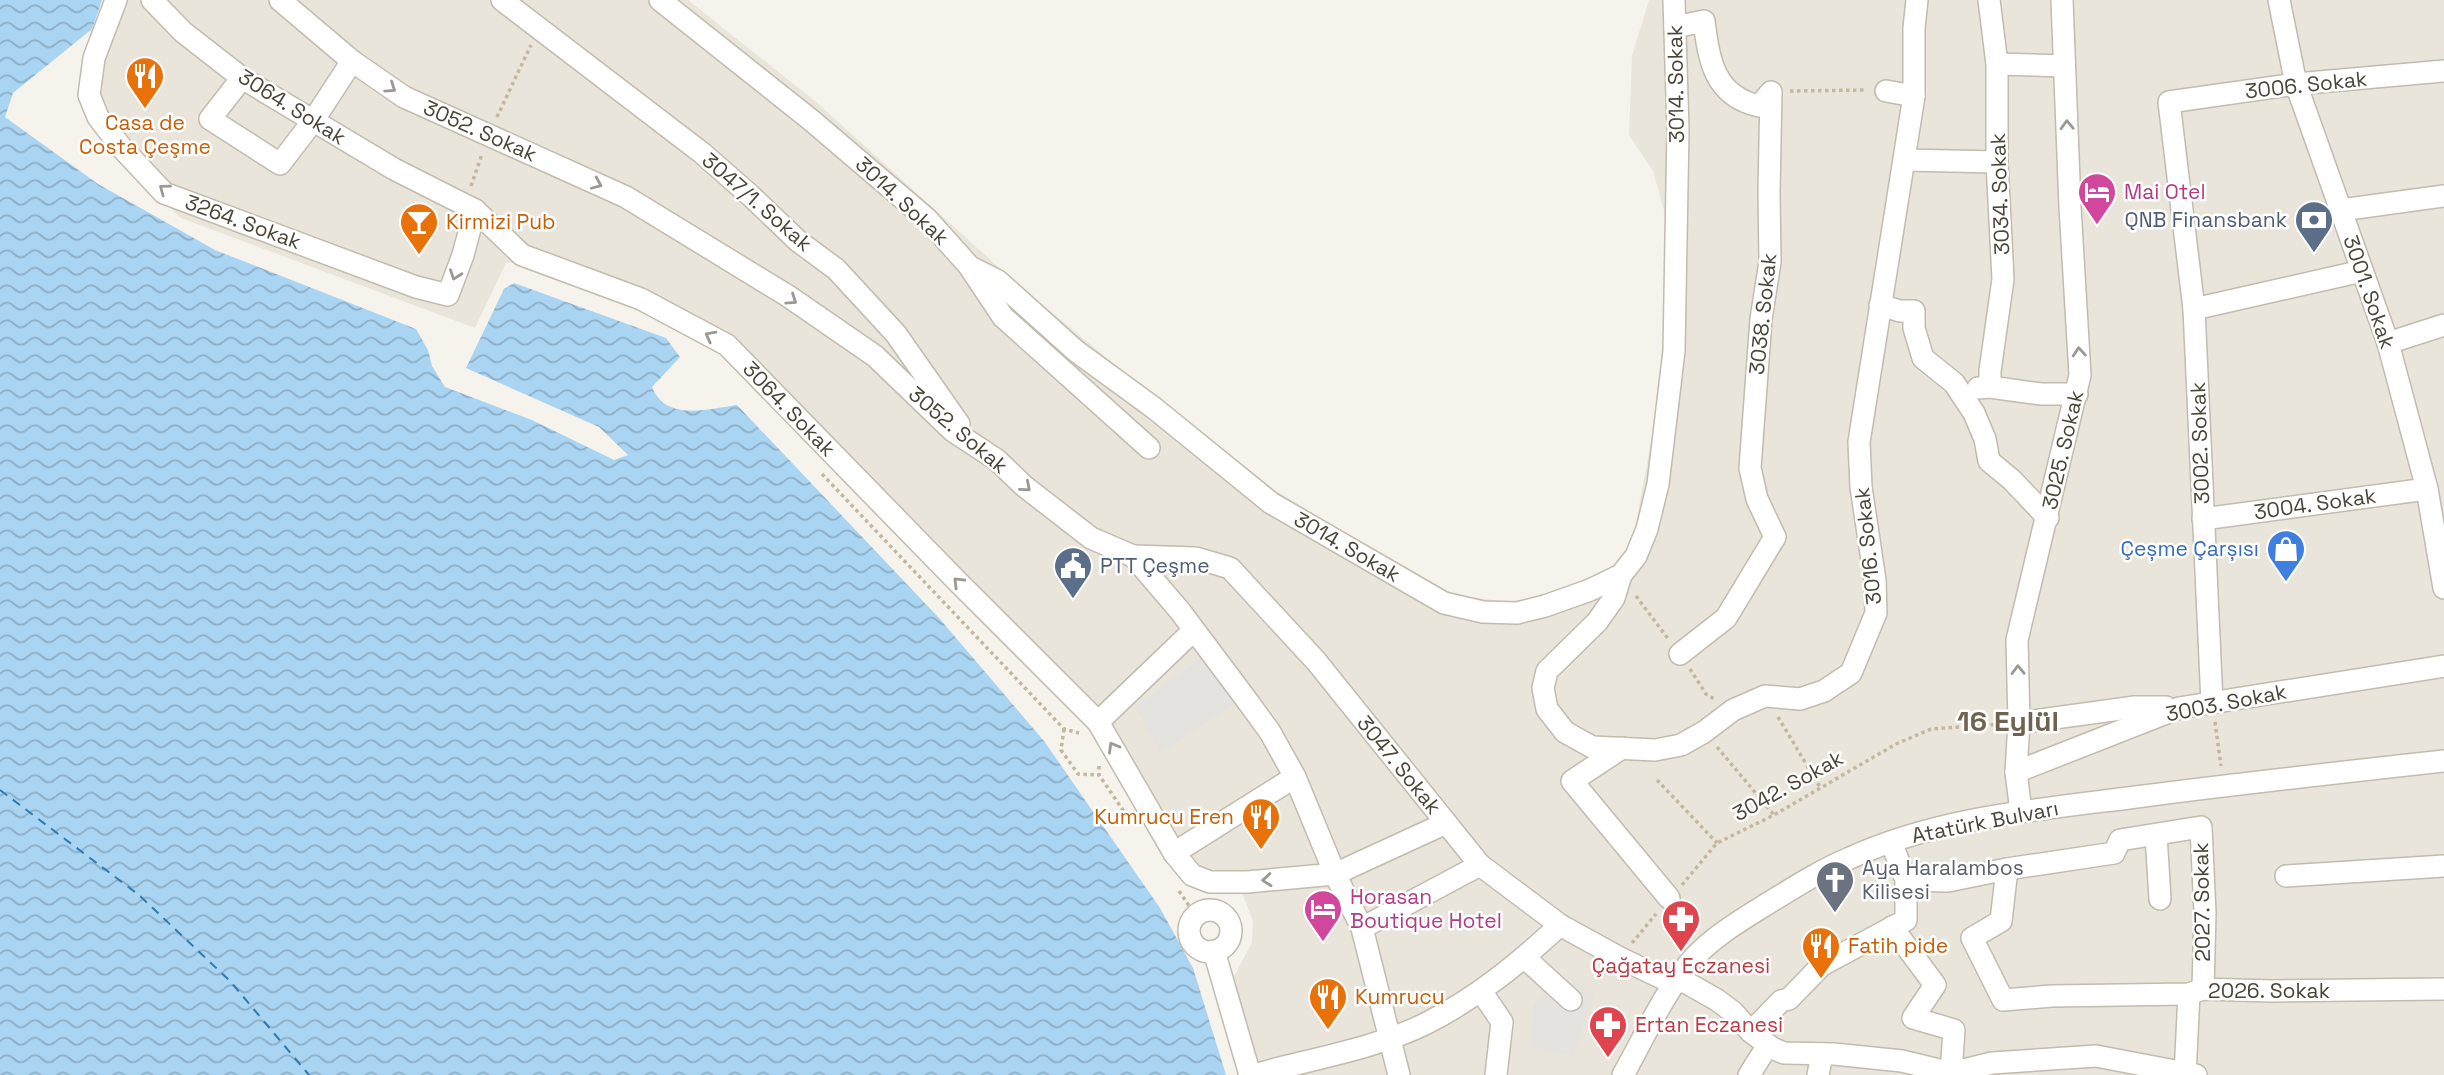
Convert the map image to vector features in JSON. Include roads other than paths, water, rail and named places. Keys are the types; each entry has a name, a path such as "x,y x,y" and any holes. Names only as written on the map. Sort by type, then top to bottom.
{"street":[{"name":"3264. Sokak","path":"116,0 94,58 89,95 98,117 113,137 164,193 416,287 448,295 470,207"},
{"name":"3064. Sokak","path":"152,0 183,32 243,78 394,169 470,207 522,255 641,299 727,345 955,579 1091,728 1192,876 1210,882 1247,882 1335,874 1446,823"},
{"name":"3052. Sokak","path":"280,0 352,61 404,97 626,197 788,296 875,356 953,431 997,460 1024,486 1091,538 1133,556 1180,611 1270,732 1295,777 1335,874 1362,928 1399,1075"},
{"name":"3047/1. Sokak","path":"502,0 702,153 798,241 836,270 896,334 973,443"},
{"name":"3014. Sokak","path":"660,0 811,120 927,219 970,267 998,281 1076,351 1154,408 1271,503 1444,603 1483,612 1517,613 1591,590 1621,575 1636,556 1647,529 1658,484 1674,351 1678,130 1674,0"},
{"name":"3016. Sokak","path":"1621,575 1614,598 1597,622 1547,671 1543,688 1548,709 1565,732 1592,747 1655,750 1681,745 1733,710 1765,696 1800,699 1824,691 1852,673 1876,613 1874,569 1861,487 1859,442 1914,96 1914,28 1917,0"},
{"name":"3034. Sokak","path":"1989,0 1997,64 1997,162 2003,279 1990,387"},
{"name":"3025. Sokak","path":"2021,812 2016,772 2019,723 2017,640 2080,376 2062,0"},
{"name":"3001. Sokak","path":"2279,0 2297,84 2388,343 2427,489 2444,588"},
{"name":"3038. Sokak","path":"1675,27 1703,21 1715,75 1744,103 1759,106 1771,92 1770,262 1761,319 1750,468 1757,499 1775,537 1726,618 1680,654"},
{"path":"243,78 210,119 280,164 313,121 352,61"},
{"path":"1997,64 2064,66"},
{"name":"3006. Sokak","path":"2169,102 2297,84 2444,71"},
{"path":"1879,91 1914,96"},
{"name":"3002. Sokak","path":"2169,102 2194,309 2212,703"},
{"path":"1905,160 1997,162"},
{"path":"2341,210 2444,196"},
{"path":"970,267 1003,317 1149,448"},
{"path":"2194,309 2362,271"},
{"path":"1881,305 1914,310 1914,328 1923,358 1954,383 1974,413 1985,439 1989,461 2012,480 2048,518"},
{"path":"2388,343 2444,325"},
{"path":"1958,389 1990,387 2041,394 2077,394"},
{"name":"3004. Sokak","path":"2203,519 2427,489"},
{"name":"3047. Sokak","path":"1133,556 1196,558 1230,568 1315,661 1480,865 1560,925 1620,958 1662,978 1687,983 1717,1000 1768,1045"},
{"path":"1091,728 1193,631"},
{"name":"3003. Sokak","path":"2016,772 2179,708 2444,666"},
{"path":"2019,723 2135,707 2179,708"},
{"path":"1622,748 1572,781 1669,898"},
{"name":"Atatürk Bulvarı","path":"1623,1075 1676,981 1692,960 1732,925 1849,858 1940,827 2021,812 2444,761"},
{"path":"1174,853 1295,777"},
{"name":"2027. Sokak","path":"1906,880 1948,881 2114,852 2120,840 2201,827 2205,913 2196,992"},
{"path":"2156,835 2160,899"},
{"path":"1751,1032 1822,965 1906,920 1906,880 1891,842"},
{"path":"1362,928 1480,865"},
{"path":"2286,876 2444,866"},
{"name":"2026. Sokak","path":"2007,869 2001,921 1972,938 2003,1000 2196,992 2444,989"},
{"path":"1215,911 1221,914 1231,930 1227,943 1214,951 1202,951 1192,942 1189,928 1196,916 1202,912 1215,911"},
{"path":"1214,951 1252,1075 1389,1038 1427,1023 1481,991 1525,958 1560,925"},
{"path":"1892,927 1935,985 1913,1018 1954,1030 1957,1073"},
{"path":"1525,958 1571,1000"},
{"path":"1481,991 1502,1022 1496,1075"},
{"path":"1749,1075 1768,1045 1784,1053 1902,1061 1957,1073 1992,1063 2096,1056 2188,1075 2196,992"},
{"path":"1818,1075 1822,1054"}],"water":[{"path":"0,0 102,0 92,29 13,93 5,117 98,184 215,250 416,329 428,350 432,366 445,387 532,420 614,460 628,455 599,427 466,368 504,289 514,283 666,338 680,357 652,387 658,398 667,405 689,411 737,405 939,618 1044,741 1160,908 1193,968 1226,1075 0,1075"}],"place":[{"name":"Casa de Costa Çeşme","path":"145,110"},
{"name":"Mai Otel","path":"2097,226"},
{"name":"QNB Finansbank","path":"2314,254"},
{"name":"Kirmizi Pub","path":"419,256"},
{"name":"Çeșme Çarșısı","path":"2286,583"},
{"name":"PTT Çeşme","path":"1073,600"},
{"name":"Kumrucu Eren","path":"1261,851"},
{"name":"Aya Haralambos Kilisesi","path":"1835,914"},
{"name":"Horasan Boutique Hotel","path":"1323,943"},
{"name":"Çağatay Eczanesi","path":"1681,953"},
{"name":"Fatih pide","path":"1821,980"},
{"name":"Kumrucu","path":"1328,1031"},
{"name":"Ertan Eczanesi","path":"1608,1059"}],"district":[{"name":"16 Eylül","path":"2008,721"}]}
